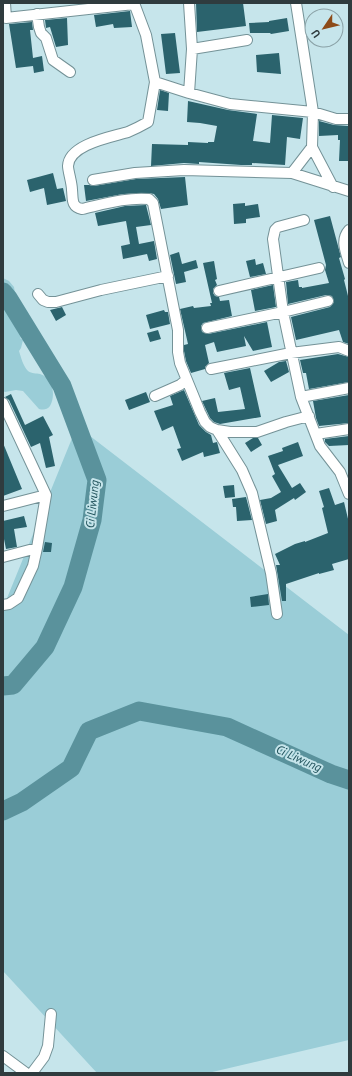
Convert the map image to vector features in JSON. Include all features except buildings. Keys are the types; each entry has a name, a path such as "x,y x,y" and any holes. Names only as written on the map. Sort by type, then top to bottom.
{"street":[{"path":"5,3 6,18 134,3 146,35 155,82 148,122 127,132 82,147 69,157 68,167 74,206 77,208 82,208 126,200 149,199 153,203 178,330 178,352 180,363 200,412 205,422 210,427 217,430 230,432 256,432 309,416"},
{"path":"189,3 192,49 189,93"},
{"path":"296,3 313,112 312,147 333,187"},
{"path":"37,14 41,33 46,38 54,60 70,72"},
{"path":"192,49 247,40"},
{"path":"155,82 230,104 313,112 336,119 349,119"},
{"path":"292,173 312,147"},
{"path":"93,180 135,173 184,170 292,173 349,191"},
{"path":"304,220 281,225 274,230 273,239 283,312 302,397 320,446 340,472 349,494"},
{"path":"349,230 345,234 344,241 349,263"},
{"path":"219,291 319,268"},
{"path":"38,294 43,300 48,302 56,302 101,290 168,276"},
{"path":"207,328 328,301"},
{"path":"212,369 291,353 339,347 349,351"},
{"path":"155,396 180,385 186,380"},
{"path":"302,397 349,388"},
{"path":"3,404 46,495 33,566 18,598 9,604 3,605"},
{"path":"316,434 349,429"},
{"path":"217,430 242,470 252,493 271,573 278,614"},
{"path":"3,506 46,495"},
{"path":"3,557 37,548"},
{"path":"32,1073 44,1057 48,1046 51,1014"},
{"path":"3,1056 26,1073"}],"shaded area":[{"path":"3,278 9,281 14,287 16,299 31,322 30,329 20,338 23,340 19,351 23,364 28,371 40,374 48,379 52,387 52,402 49,407 43,410 39,409 23,391 3,391"},
{"path":"77,426 349,635 349,1040 208,1073 97,1073 3,971 3,608"}],"waterway":[{"name":"Ci Liwung","path":"3,292 62,386 97,480 92,520 73,587 45,647 13,685 3,686"},
{"name":"Ci Liwung","path":"3,811 22,802 71,768 89,731 139,711 227,727 331,774 349,780"}]}
